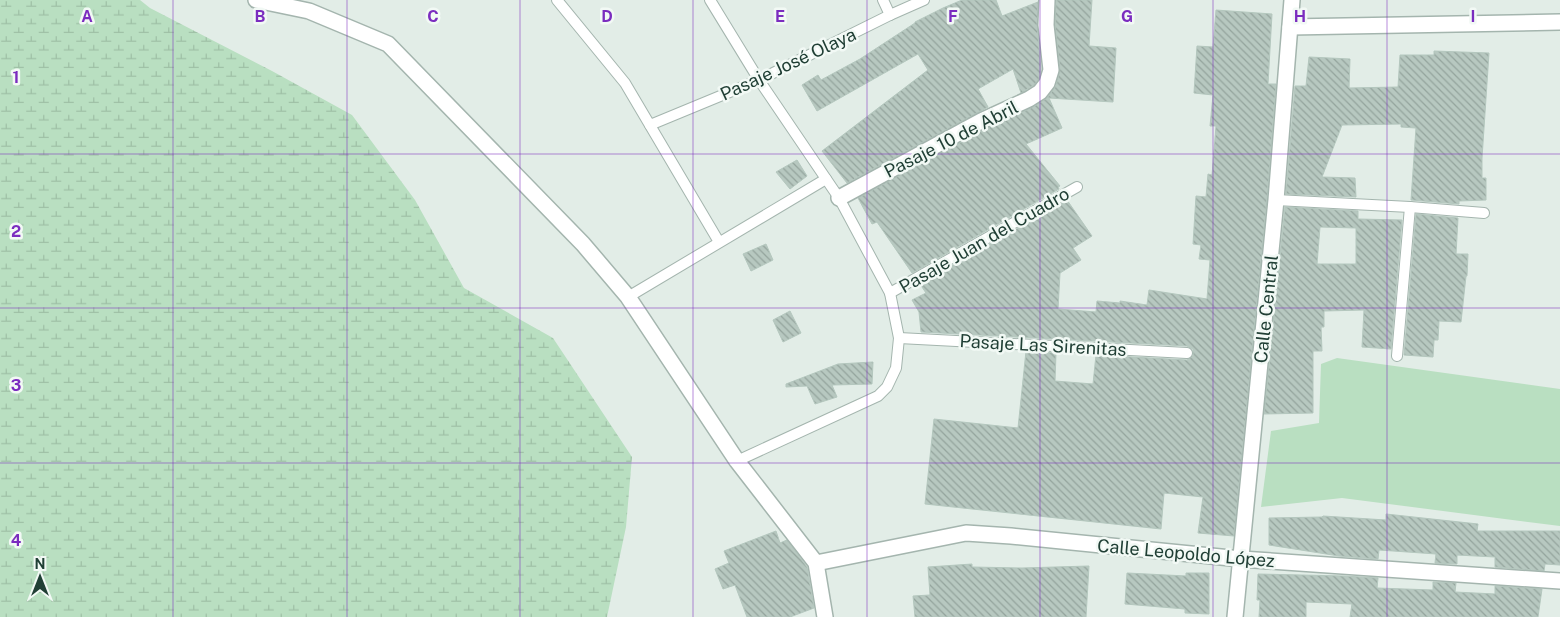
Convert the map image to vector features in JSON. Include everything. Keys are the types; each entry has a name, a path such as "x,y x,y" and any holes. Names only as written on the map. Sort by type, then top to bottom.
{"street":[{"path":"256,0 312,5 388,44 583,244 628,297 737,461 816,563 825,617"},
{"name":"Pasaje 10 de Abril","path":"839,198 981,121 1040,92 1047,83 1051,70 1046,25 1047,0"},
{"name":"Calle Central","path":"1236,617 1276,200 1292,0"},
{"path":"1290,27 1560,22"},
{"name":"Calle Leopoldo López","path":"816,563 966,533 1241,559 1560,581"}],"lane":[{"path":"557,0 625,83 719,242"},
{"path":"710,0 759,80 839,198 890,293 899,338 896,368 887,388 878,396 737,461"},
{"path":"883,0 890,15"},
{"name":"Pasaje José Olaya","path":"650,125 759,80 924,0"},
{"path":"628,297 826,179"},
{"name":"Pasaje Juan del Cuadro","path":"890,293 1078,188"},
{"path":"1276,200 1484,213"},
{"path":"1397,356 1410,207"},
{"name":"Pasaje Las Sirenitas","path":"899,338 1187,353"}],"green space":[{"path":"0,0 140,0 150,8 352,115 415,200 464,288 553,338 632,457 626,527 607,617 0,617"},
{"path":"1337,358 1560,389 1560,526 1342,498 1261,507 1271,431 1319,423 1321,364"}],"building":[{"path":"962,0 996,0 1002,16 1038,2 1037,26 1041,69 1039,79 1034,85 1021,93 1013,69 978,89 988,107 847,183 822,151 928,70 918,54 817,111 802,85 818,75 821,80 860,59 915,22"},
{"path":"1056,0 1092,0 1089,46 1116,48 1113,102 1049,98 1062,128 1026,144 1060,186 1058,187 1059,189 912,273 877,222 872,224 858,198 985,129 1033,107 1047,98 1056,86 1060,69 1055,25"},
{"path":"1216,10 1272,14 1268,84 1276,84 1267,199 1234,536 1198,533 1203,497 1164,493 1161,529 925,504 934,419 1018,428 1026,351 1056,353 1055,381 1093,384 1096,355 1187,360 1193,356 1193,349 1187,346 921,332 919,312 912,300 926,293 920,284 1067,200 1092,236 1073,248 1081,260 1060,273 1058,309 1096,312 1097,301 1120,303 1120,301 1147,305 1149,290 1207,299 1210,260 1199,259 1201,245 1193,244 1196,196 1206,197 1208,174 1212,175 1216,126 1210,126 1213,95 1194,93 1197,46 1213,47"},
{"path":"1434,51 1489,53 1482,158 1482,178 1486,178 1486,200 1459,201 1459,204 1411,200 1416,128 1401,127 1401,124 1342,125 1322,177 1355,178 1356,197 1286,194 1295,86 1306,86 1309,57 1350,59 1349,88 1398,87 1400,55 1434,55"},
{"path":"797,160 807,176 790,189 776,172"},
{"path":"1285,207 1358,211 1358,219 1402,220 1391,349 1362,347 1364,310 1324,311 1324,327 1321,327 1322,351 1313,351 1313,413 1264,414","holes":["1320,227 1356,228 1356,264 1317,264"]},
{"path":"1416,214 1458,218 1456,254 1468,254 1461,322 1439,321 1438,340 1434,340 1433,357 1404,355"},
{"path":"766,244 773,260 751,271 743,254"},
{"path":"790,311 801,333 783,342 773,320"},
{"path":"873,362 872,384 832,385 837,397 815,404 807,386 786,387 786,384 838,364"},
{"path":"1386,514 1478,524 1477,531 1560,531 1560,565 1545,564 1544,571 1495,567 1495,557 1457,555 1457,564 1435,563 1436,554 1379,550 1378,559 1339,556 1269,545 1269,518 1323,516 1386,520"},
{"path":"776,531 780,543 787,540 807,567 814,608 790,617 747,617 735,585 723,589 715,569 729,563 724,551"},
{"path":"972,564 972,567 1022,568 1089,566 1086,617 915,617 913,596 930,595 928,567"},
{"path":"1127,573 1186,576 1186,573 1209,573 1209,614 1185,613 1185,609 1125,604"},
{"path":"1258,574 1378,578 1377,588 1433,590 1433,582 1456,583 1455,592 1495,594 1495,586 1542,589 1538,617 1350,617 1352,604 1306,602 1306,617 1259,617 1260,600 1257,600"}]}
